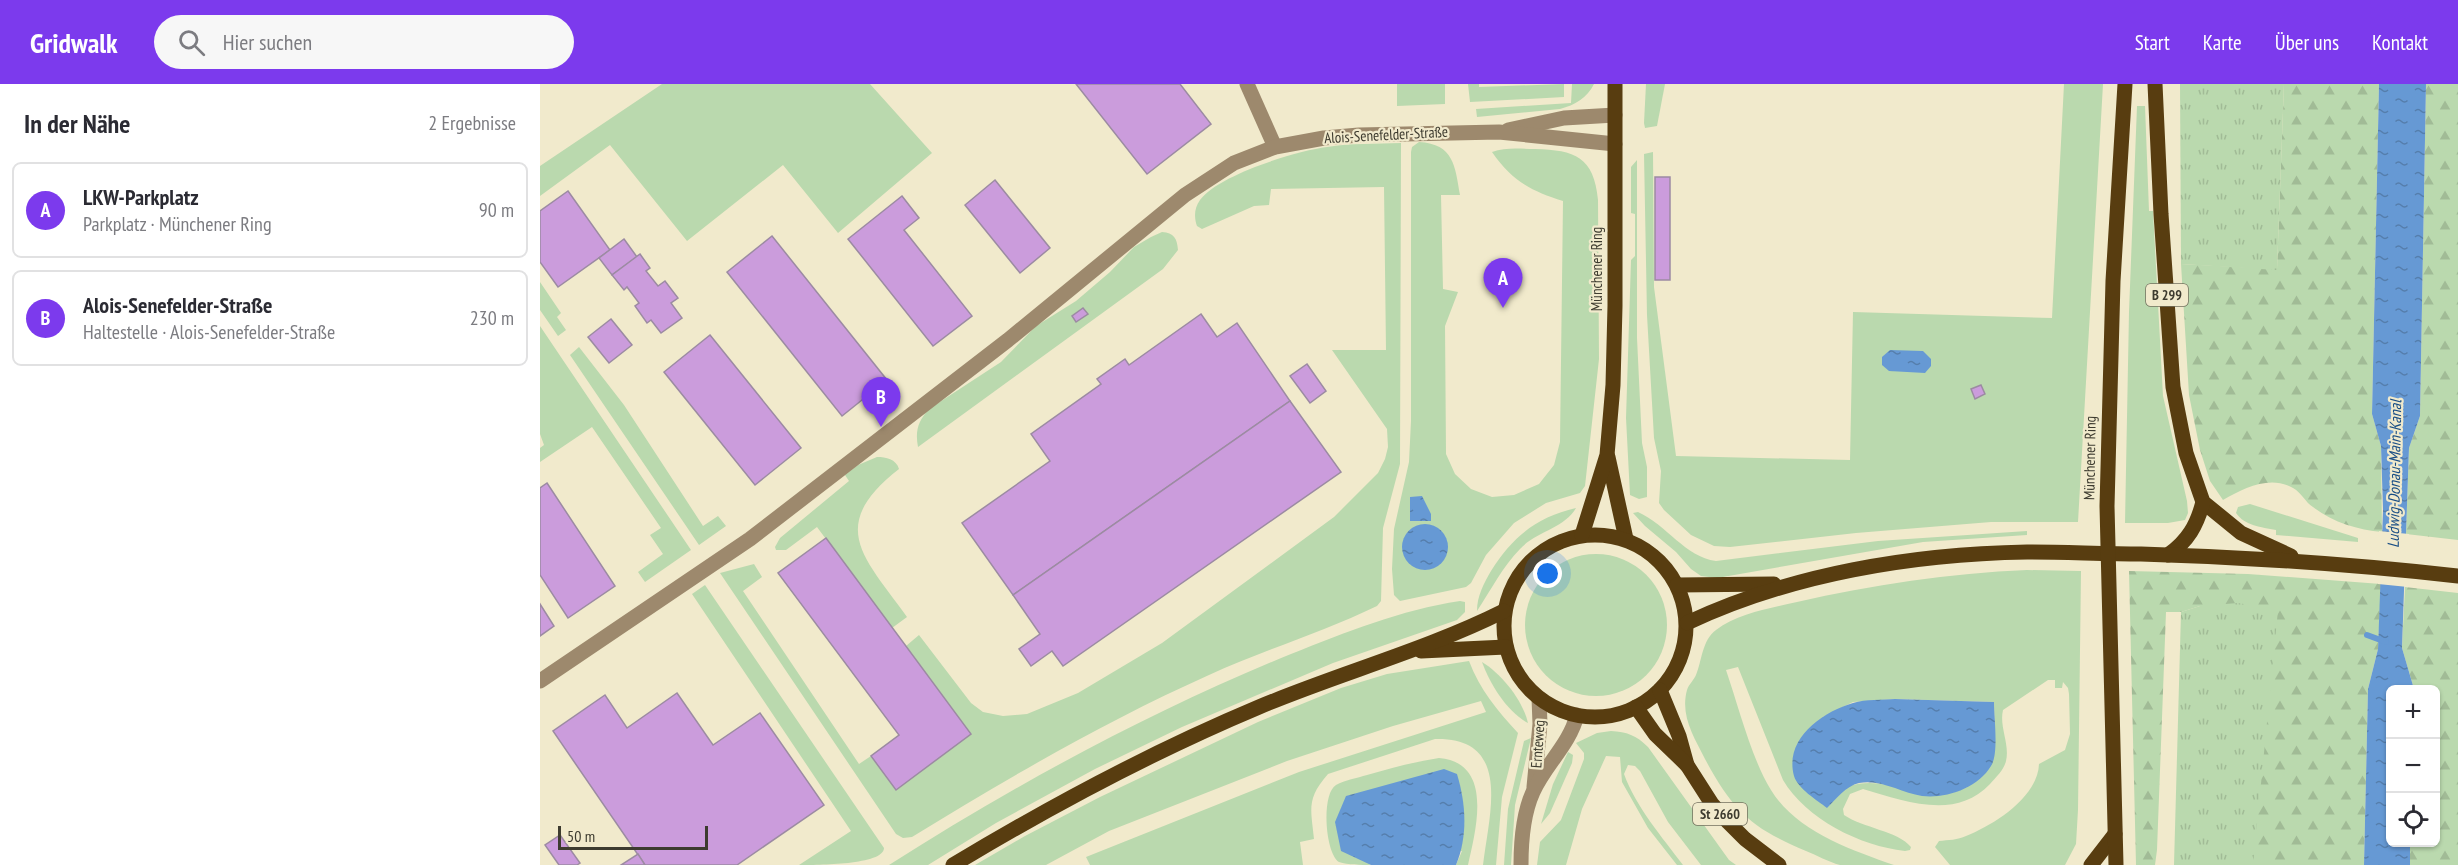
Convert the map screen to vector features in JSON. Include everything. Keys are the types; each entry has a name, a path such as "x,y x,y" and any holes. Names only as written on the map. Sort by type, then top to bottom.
{"main road":[{"name":"Münchener Ring","path":"1582,535 1607,455 1614,342 1615,84"},
{"name":"Münchener Ring","path":"2116,865 2107,567 2108,461 2114,281 2126,84"},
{"name":"B 299","path":"2155,84 2161,214 2174,387 2186,453 2203,502"},
{"name":"Münchener Ring","path":"1607,455 1626,539"},
{"path":"2168,555 2194,528 2203,502 2241,533 2305,561"},
{"path":"1582,535 1608,535 1626,539 1655,556 1668,569 1677,585 1684,604 1687,623 1679,662 1660,690 1636,707 1608,716 1577,715 1556,708 1539,698 1516,671 1506,647 1504,611 1512,588 1530,562 1555,544 1582,535"},
{"path":"1687,623 1730,604 1795,583 1897,564 1970,555 2027,552 2168,555 2305,561 2458,576"},
{"path":"1677,585 1795,583"},
{"path":"953,865 1063,802 1258,707 1326,680 1406,653 1504,611"},
{"path":"1406,653 1506,647"},
{"path":"1660,690 1679,736 1687,765"},
{"path":"1636,707 1655,734 1687,765"},
{"name":"St 2660","path":"1687,765 1699,785 1728,822 1745,839 1779,865"},
{"path":"2091,865 2115,834"}],"street":[{"path":"1247,84 1275,147"},
{"name":"Alois-Senefelder-Straße","path":"1499,132 1564,118 1615,115"},
{"name":"Alois-Senefelder-Straße","path":"540,681 750,539 1008,340 1185,195 1227,167 1275,147 1351,135 1499,132 1615,144"},
{"name":"Ernteweg","path":"1521,865 1522,833 1533,791 1539,736 1539,698"},
{"name":"Ernteweg","path":"1533,791 1569,735 1577,715"}],"green space":[{"path":"662,84 870,84 932,153 838,233 783,165 687,241 610,145 540,196 540,166"},
{"path":"1397,84 1445,84 1445,104 1397,106"},
{"path":"1468,84 1479,84 1479,87 1564,84 1564,97 1470,102"},
{"path":"1572,84 1594,84 1580,100 1560,109 1477,117 1476,109 1571,103"},
{"path":"1646,84 1665,84 1657,126 1645,128 1644,123"},
{"path":"2064,84 2103,84 2078,522 1991,522 1856,533 1730,547 1714,546 1691,535 1659,503 1661,471 1654,438 1647,315 1644,154 1653,152 1654,287 1676,456 1850,460 1853,312 2052,318"},
{"path":"2180,84 2284,84 2277,270 2181,264"},
{"path":"2284,84 2379,84 2372,414 2381,446 2382,532 2355,527 2328,517 2310,505 2296,490 2284,484 2257,485 2223,500 2210,481 2200,450 2189,395 2181,264 2277,269"},
{"path":"2426,84 2458,84 2458,540 2406,534 2409,448 2420,416"},
{"path":"2137,106 2145,106 2149,211 2153,211 2163,396 2188,513 2185,520 2168,523 2125,523 2129,312"},
{"path":"1419,142 1439,147 1451,158 1460,195 1441,195 1443,289 1458,292 1445,326 1446,454 1455,474 1471,489 1492,497 1514,495 1539,484 1554,465 1560,442 1563,201 1523,184 1499,162 1492,152 1503,149 1561,151 1580,159 1592,174 1598,200 1599,359 1585,486 1580,493 1546,503 1514,523 1486,555 1471,583 1466,587 1400,601 1394,595 1392,569 1394,529 1409,462 1411,152 1412,147"},
{"path":"1401,143 1400,464 1383,528 1381,601 1377,606 1357,615 1230,666 1133,711 1021,772 912,837 903,838 896,834 720,573 754,564 762,577 743,591 859,764 871,756 896,790 971,734 906,646 919,635 971,703 983,712 1003,716 1027,714 1078,693 1162,643 1334,517 1378,473 1388,447 1387,429 1332,350 1386,350 1384,187 1271,189 1269,205 1254,206 1202,229 1197,226 1195,220 1198,203 1209,191 1223,182 1278,159 1313,149 1336,146"},
{"path":"1637,160 1637,338 1642,443 1647,467 1647,497 1639,499 1630,495 1626,418 1631,260 1635,256 1635,214 1631,213 1631,167"},
{"path":"1162,232 1174,237 1178,250 1163,269 918,447 918,426 929,409 1001,362 1036,326 1076,301 1110,272 1134,247"},
{"path":"540,282 561,313 557,317 566,330 558,336 540,310"},
{"path":"540,326 691,550 645,582 638,572 663,554 650,535 661,528 592,427 540,462 540,448 544,445 540,434"},
{"path":"579,347 624,405 703,526 718,516 726,526 699,545 570,355"},
{"path":"877,457 890,459 899,469 877,489 863,508 858,525 860,542 866,559 907,617 892,628 817,527 786,550 776,550 775,547 780,538 849,481 845,475 858,465"},
{"path":"2250,504 2358,538 2358,542 2276,535 2276,530 2244,521 2236,513 2238,507"},
{"path":"1576,508 1565,520 1520,549 1477,611 1483,585 1499,559 1517,538 1549,517"},
{"path":"1638,512 1685,547 1716,561 1878,541 2027,531 2027,535 1923,542 1717,578 1701,576 1691,569 1676,552 1633,513"},
{"path":"1596,554 1623,560 1646,575 1661,598 1667,625 1661,652 1646,675 1623,690 1596,696 1569,690 1546,675 1531,652 1525,625 1531,598 1546,575 1569,560"},
{"path":"2027,570 2081,571 2078,810 2076,844 2065,865 1950,865 1935,847 1939,841 1963,837 2001,817 2013,808 2031,788 2037,776 2039,764 2065,750 2070,734 2069,694 2063,682 2062,688 2055,688 2055,680 2048,680 2003,710 2002,723 2007,748 2005,764 1990,784 1976,795 1961,802 1929,805 1863,789 1850,794 1843,809 1844,815 1898,837 1911,847 1910,850 1905,851 1853,837 1805,807 1783,780 1738,667 1726,670 1758,764 1771,790 1782,804 1795,817 1826,837 1860,853 1894,865 1840,865 1831,862 1771,834 1745,816 1735,805 1715,777 1697,743 1689,726 1685,709 1687,690 1696,675 1711,634 1734,619 1755,612 1825,596 1911,581","holes":["1895,699 1994,702 1995,747 1991,763 1981,776 1965,788 1949,793 1933,794 1883,784 1866,783 1849,786 1823,717 1853,702"]},
{"path":"2129,571 2248,574 2381,584 2378,649 2368,689 2364,865 2253,865 2200,606 2181,612 2166,612 2157,850 2155,865 2136,865"},
{"path":"705,585 884,848 881,854 848,863 799,865 851,831 692,594"},
{"path":"2405,587 2458,593 2458,865 2410,865 2410,847 2440,847 2440,685 2413,685 2402,648"},
{"path":"1465,602 1465,612 1457,620 1333,663 1182,727 1095,769 996,823 928,865 889,865 985,806 1085,750 1188,699 1353,630 1416,610"},
{"path":"2238,603 2278,610 2253,865 2174,865 2181,612 2200,606"},
{"path":"1469,661 1490,699 1518,733 1502,797 1496,865 1483,865 1491,802 1486,765 1476,751 1460,742 1435,739 1328,774 1313,798 1311,812 1314,839 1300,842 1303,865 1090,865 1086,857 1299,772 1486,712 1481,701 1393,726 1287,761 1109,831 1046,865 975,865 1100,797 1258,722 1341,688 1387,674"},
{"path":"1482,662 1511,689 1522,706 1528,723 1506,705"},
{"path":"1611,731 1631,735 1648,747 1729,860 1736,865 1701,865 1668,822 1640,771 1635,766 1628,765 1624,774 1629,786 1650,821 1683,865 1677,865 1648,828 1622,782 1620,757 1606,756 1582,809 1566,865 1537,865 1540,842 1561,820 1584,759 1584,753 1576,743 1597,733"},
{"path":"1531,738 1515,805 1511,865 1504,865 1508,809 1524,741"},
{"path":"1568,752 1573,755 1572,763 1550,813 1541,824 1553,784"},
{"path":"1439,758 1456,763 1468,772 1474,785 1477,817 1468,865 1456,865 1462,851 1369,864 1371,865 1339,862 1331,847 1327,824 1328,800 1336,785 1347,780"}],"water":[{"name":"Ludwig-Donau-Main-Kanal","path":"2379,84 2426,84 2420,416 2409,448 2402,648 2413,685 2386,685 2386,847 2410,847 2410,865 2364,865 2368,689 2378,649 2383,510 2381,446 2372,414"},
{"path":"1890,350 1923,351 1931,359 1931,366 1925,373 1889,371 1882,365 1882,357"},
{"path":"1422,496 1431,514 1431,521 1410,521 1410,497"},
{"path":"1425,524 1441,531 1448,547 1441,563 1425,570 1409,563 1402,547 1409,531"},
{"path":"1869,700 1994,702 1995,753 1991,766 1985,774 1970,786 1941,796 1922,796 1876,783 1859,783 1846,790 1827,808 1804,790 1796,781 1792,763 1800,739 1808,729 1818,720 1841,707"},
{"path":"1444,769 1457,774 1464,808 1464,831 1456,865 1371,865 1341,851 1335,822 1346,796"}],"pier":[{"path":"2379,531 2409,534 2408,587 2378,584"}],"building":[{"path":"1076,84 1180,84 1211,124 1147,174"},
{"path":"1655,177 1670,177 1670,280 1655,280"},
{"path":"995,180 1050,248 1020,273 965,205"},
{"path":"568,191 610,250 558,287 540,262 540,211"},
{"path":"902,196 919,218 904,230 972,316 933,346 848,239"},
{"path":"772,236 887,380 842,416 727,272"},
{"path":"624,239 637,257 612,275 599,258"},
{"path":"640,254 650,268 646,271 658,286 665,281 678,298 671,303 682,318 661,333 651,320 647,323 635,306 639,303 627,287 624,290 612,275"},
{"path":"1083,308 1088,314 1076,322 1072,316"},
{"path":"1201,314 1217,337 1237,323 1290,401 1013,595 962,523 1050,461 1031,434 1101,384 1097,379 1125,359 1129,365"},
{"path":"611,319 632,345 609,363 588,337"},
{"path":"710,335 801,448 755,485 664,372"},
{"path":"1307,364 1326,391 1310,403 1290,376"},
{"path":"1981,385 1985,394 1975,399 1971,389"},
{"path":"1290,401 1341,472 1063,666 1052,651 1031,666 1019,649 1040,634 1013,595"},
{"path":"547,483 615,586 568,618 540,575 540,488"},
{"path":"826,538 971,734 896,790 871,756 899,735 778,573"},
{"path":"540,604 554,626 540,636"},
{"path":"677,693 713,745 760,713 824,805 737,865 645,865 553,731 605,695 627,728"},
{"path":"560,835 580,863 577,865 559,865 545,845"},
{"path":"638,854 645,865 621,865"}],"waterway":[{"path":"2367,635 2386,642"}],"place":[{"name":"LKW-Parkplatz","path":"1503,308"},
{"name":"Alois-Senefelder-Straße","path":"881,427"}]}
